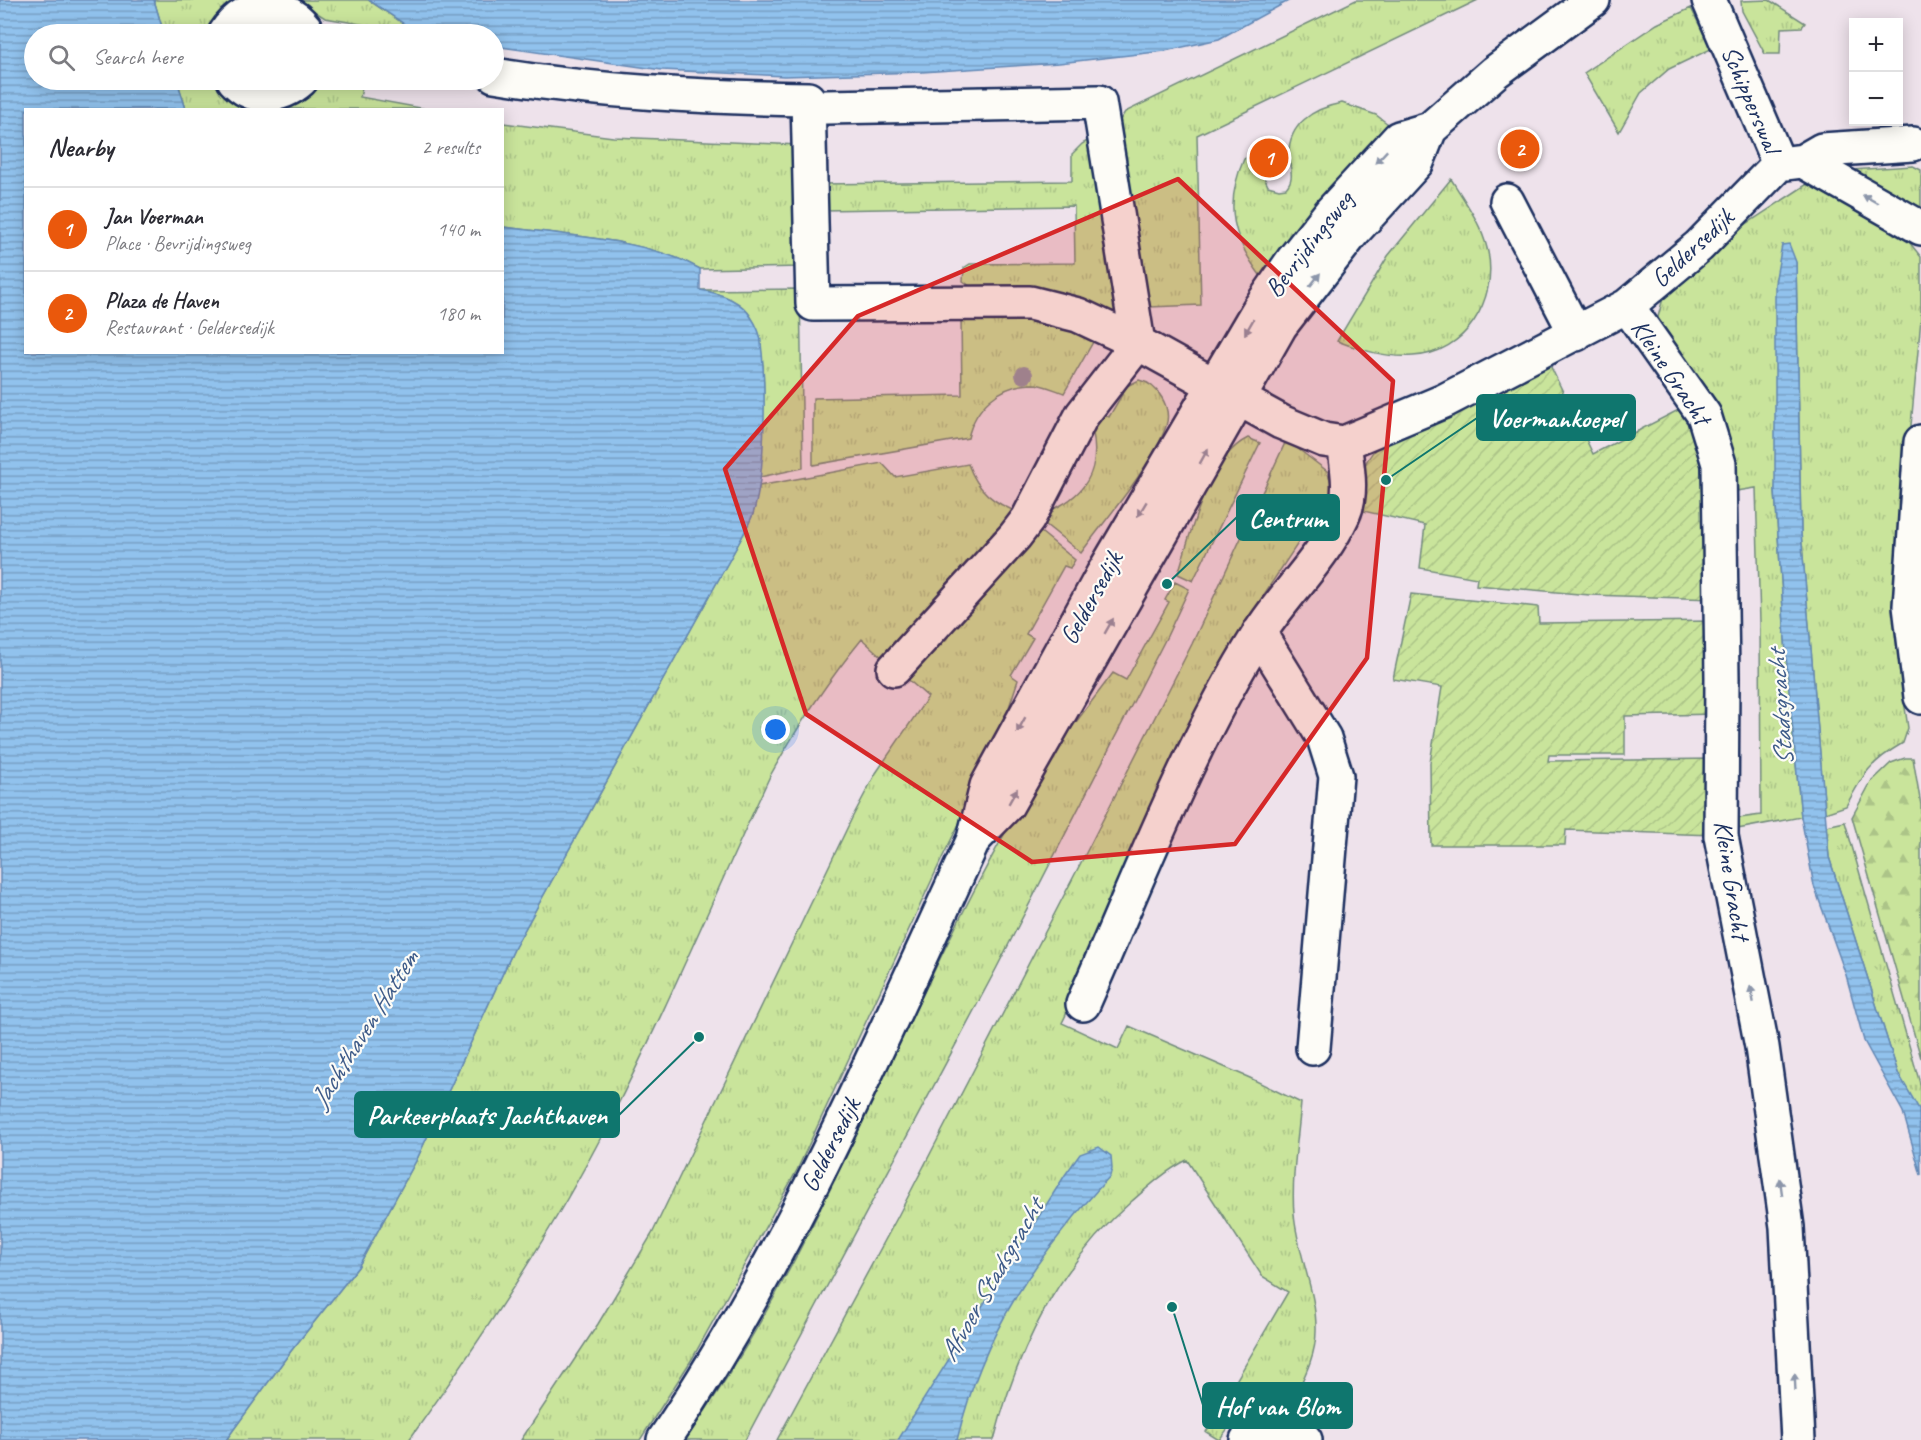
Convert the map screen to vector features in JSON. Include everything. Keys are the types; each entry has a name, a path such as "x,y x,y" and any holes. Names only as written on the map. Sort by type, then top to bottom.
{"street":[{"name":"Bevrijdingsweg","path":"1226,393 1259,309 1293,260 1331,212 1399,138 1430,129 1503,66 1593,0"},
{"name":"Schipperswal","path":"1709,0 1791,163"},
{"path":"233,24 242,13 254,7 267,5 281,7 294,13 302,24"},
{"path":"504,76 616,91 706,97 808,99 813,304 1030,303 1078,315 1138,343 1226,393 1296,429 1324,440 1344,443 1348,480 1344,514 1295,586 1259,633 1174,796 1083,1004"},
{"path":"248,90 265,95 287,90"},
{"path":"825,107 1099,102 1138,343 1082,415 1021,527 894,669"},
{"path":"1791,163 1822,150 1913,144"},
{"path":"1791,163 1921,228"},
{"name":"Geldersedijk","path":"1344,443 1444,401 1627,306 1699,246 1791,163"},
{"path":"1507,201 1576,334"},
{"name":"Kleine Gracht","path":"1627,306 1704,415 1719,464 1722,667 1721,836 1762,1047 1787,1227 1798,1440"},
{"name":"Geldersedijk","path":"664,1440 710,1372 832,1144 974,839 987,786 1103,574 1226,393"},
{"path":"1921,442 1911,606 1921,698"},
{"path":"1259,633 1324,738 1336,776 1313,1048"},
{"path":"1247,1440 1264,1429 1275,1427 1298,1434 1305,1440"}],"highlighted area":[{"path":"1178,179 1393,381 1367,658 1235,844 1032,862 806,714 725,469 858,316"}],"green space":[{"path":"154,0 238,0 221,14 216,24 161,24"},
{"path":"297,0 368,0 404,24 360,24 325,18"},
{"path":"1356,0 1478,0 1197,135 1201,305 1149,307 1120,120 1125,112"},
{"path":"1769,0 1805,23 1802,27 1781,28 1780,54 1765,54 1742,11 1741,1"},
{"path":"1691,8 1711,49 1669,69 1641,93 1619,132 1584,73 1657,24"},
{"path":"267,18 277,24 257,24"},
{"path":"180,90 362,90 360,97 420,108 186,108"},
{"path":"1342,103 1376,115 1392,127 1263,279 1244,251 1234,222 1234,193 1244,159 1251,155 1255,158 1268,186 1286,188 1291,177 1289,157 1292,135 1312,114"},
{"path":"504,123 613,137 799,145 799,267 700,269 656,251 578,236 504,227"},
{"path":"1092,138 1119,314 1045,289 973,288 963,281 964,268 970,264 1075,263 1074,206 822,210 821,184 1072,181 1072,154"},
{"path":"1913,166 1921,170 1921,210 1849,170"},
{"path":"1451,179 1477,223 1488,252 1490,270 1488,288 1474,321 1448,346 1432,353 1413,356 1374,353 1337,341 1388,256"},
{"path":"1815,179 1898,228 1921,257 1921,319 1900,542 1902,687 1908,728 1903,743 1883,756 1869,769 1846,806 1825,813 1801,533 1796,262 1775,491 1787,668 1801,817 1732,830 1732,819 1761,815 1760,622 1756,488 1731,492 1657,321 1663,298 1737,230"},
{"path":"800,289 803,468 760,477 764,394 761,350 757,331 751,317 735,301 722,295 700,290"},
{"path":"1026,317 1067,328 1093,342 1064,393 1032,384 1009,388 999,393 983,408 971,427 968,438 813,465 813,398 962,395 961,318"},
{"path":"1550,365 1593,454 1690,404 1700,423 1715,599 1590,595 1476,585 1477,578 1420,568 1425,525 1359,510 1361,479 1366,462 1386,439"},
{"path":"1139,380 1152,386 1162,398 1167,412 1166,426 1141,473 1081,553 1040,520 1044,513 1058,507 1080,491 1092,470 1094,443 1092,428 1101,412 1109,417 1127,386"},
{"path":"1248,438 1260,443 1193,581 1178,574 1202,498 1222,462 1234,448"},
{"path":"1289,442 1327,471 1336,496 1321,528 1310,525 1249,617 1251,629 1062,1023 1118,1049 1129,1026 1250,1078 1301,1103 1293,1200 1296,1229 1313,1302 1316,1331 1311,1360 1291,1405 1267,1405 1249,1410 1234,1421 1219,1440 1206,1432 1288,1292 1262,1276 1187,1160 1152,1184 1106,1226 1063,1280 1029,1340 1015,1372 994,1440 777,1440 897,1218 1088,849 1192,644 1285,443"},
{"path":"882,463 895,477 968,464 977,482 988,495 1002,505 1020,513 885,660 862,639 813,706 770,776 609,1122 540,1245 463,1363 409,1440 226,1440 291,1351 358,1267 417,1159 515,947 741,539 753,514 759,486"},
{"path":"1036,528 1075,560 1070,568 1064,566 1026,634 1033,638 1011,675 1018,680 993,756 943,856 797,1170 692,1359 640,1440 521,1440 598,1324 652,1234 852,818 876,773 928,697 904,676"},
{"path":"1175,582 1189,589 1167,636 996,969 745,1440 685,1440 736,1363 782,1284 984,871 1029,791 1058,746 1113,673 1126,680 1169,602 1165,600"},
{"path":"1411,594 1538,607 1539,623 1716,621 1716,714 1625,716 1625,755 1549,755 1548,761 1715,759 1713,835 1566,830 1565,845 1431,845 1430,763 1442,687 1393,679"},
{"path":"1913,758 1921,805 1921,1058 1852,817 1871,782 1891,763"},
{"path":"1845,822 1921,1087 1921,1117 1898,1073 1829,857 1826,826"}],"water":[{"name":"Jachthaven Hattem","path":"0,0 154,0 161,24 24,24 24,90 180,90 186,108 24,108 24,354 504,354 504,227 578,236 630,245 679,259 700,269 700,290 735,301 746,311 753,320 761,340 764,405 763,453 757,497 749,523 515,947 417,1159 358,1267 291,1351 226,1440 0,1440"},
{"path":"369,0 1290,0 1219,39 1165,51 1059,63 922,72 784,76 662,70 504,47 504,24 404,24"},
{"path":"1789,244 1796,262 1801,533 1829,857 1898,1073 1919,1109 1921,1175 1903,1112 1864,1041 1846,975 1814,886 1801,817 1787,668 1775,491 1775,283 1782,245"},
{"path":"1099,1147 1111,1156 1110,1176 1058,1236 1016,1298 982,1364 968,1400 957,1440 898,1440 1065,1175 1080,1154"}],"place":[{"name":"Plaza de Haven","path":"1520,149"},
{"name":"Jan Voerman","path":"1269,158"},
{"name":"Voermankoepel","path":"1386,480"},
{"name":"Centrum","path":"1167,584"},
{"name":"Parkeerplaats Jachthaven","path":"699,1037"},
{"name":"Hof van Blom","path":"1172,1307"}],"water label":[{"name":"Stadsgracht","path":"1780,708"},
{"name":"Afvoer Stadsgracht","path":"991,1280"}]}
